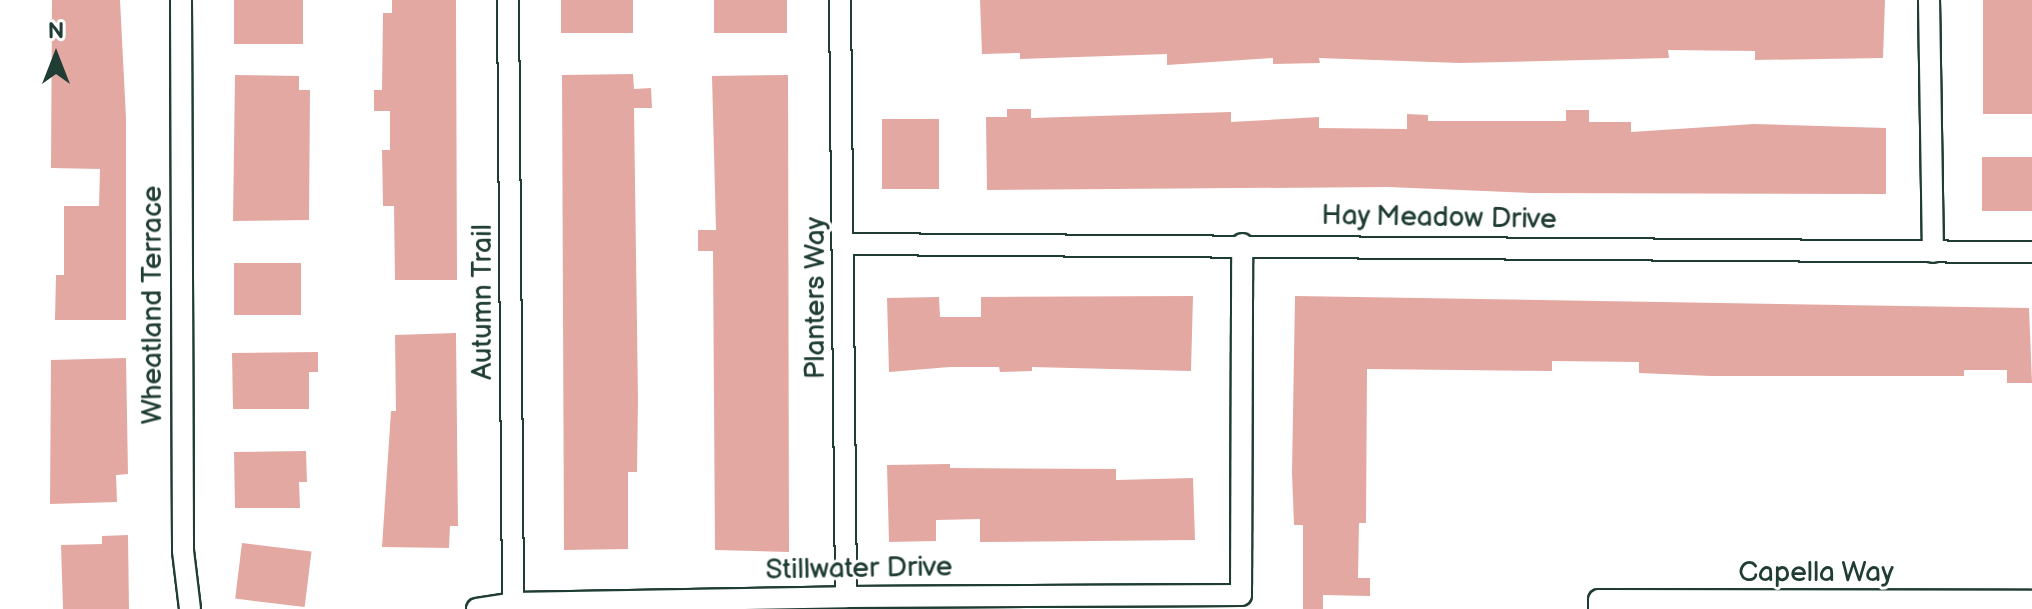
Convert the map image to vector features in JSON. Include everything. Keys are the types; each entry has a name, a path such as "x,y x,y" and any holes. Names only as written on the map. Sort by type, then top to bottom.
{"street":[{"name":"Wheatland Terrace","path":"181,0 183,551 190,609"},
{"name":"Autumn Trail","path":"508,0 513,603"},
{"name":"Planters Way","path":"840,0 846,597"},
{"path":"1929,0 1933,252"},
{"name":"Hay Meadow Drive","path":"844,244 1242,244 2032,252"},
{"name":"Stillwater Drive","path":"477,609 513,603 1241,595 1242,244"},
{"name":"Capella Way","path":"1599,604 1921,606 2032,601"}],"building":[{"path":"52,0 120,0 126,118 126,320 55,320 56,275 64,275 64,206 99,206 100,169 51,168"},
{"path":"234,0 303,0 303,44 234,44"},
{"path":"392,0 456,0 457,280 395,280 394,206 383,206 382,150 390,150 390,111 374,111 374,90 382,90 383,13 392,13"},
{"path":"561,0 633,0 633,33 561,33"},
{"path":"714,0 787,0 787,33 714,33"},
{"path":"980,0 1885,0 1883,58 1755,60 1755,51 1668,50 1669,58 1460,63 1319,58 1320,63 1273,64 1273,58 1167,65 1167,54 1020,59 1020,53 982,54"},
{"path":"1983,0 2032,0 2032,114 1983,114"},
{"path":"633,74 634,89 651,88 652,108 634,108 638,400 637,472 628,472 628,549 564,550 562,75"},
{"path":"235,75 299,76 299,90 310,90 309,220 233,221"},
{"path":"788,75 789,552 715,550 713,251 698,251 698,230 716,230 712,76"},
{"path":"1007,109 1031,109 1031,118 1231,112 1231,122 1319,117 1319,128 1407,129 1407,114 1428,115 1428,121 1566,121 1566,110 1589,110 1589,122 1631,122 1631,132 1754,124 1886,128 1886,194 1532,193 1388,187 987,190 986,117 1007,117"},
{"path":"882,119 939,119 939,189 882,189"},
{"path":"1982,157 2032,157 2032,211 1982,211"},
{"path":"234,263 301,263 301,315 234,315"},
{"path":"1193,296 1191,371 1032,367 1032,371 1000,372 999,367 950,367 889,372 887,298 939,297 940,317 981,317 981,297"},
{"path":"1295,296 2029,308 2032,383 2007,383 2007,370 1964,370 1964,376 1711,376 1639,373 1639,362 1552,361 1552,371 1367,369 1366,523 1359,523 1358,578 1370,578 1370,596 1323,595 1323,609 1303,609 1303,525 1294,525 1292,473"},
{"path":"456,333 458,526 450,526 449,548 382,547 391,411 396,411 395,335"},
{"path":"318,352 318,372 309,372 309,409 233,409 232,353"},
{"path":"126,358 128,474 116,475 117,502 50,504 51,360"},
{"path":"306,451 307,482 299,482 300,508 235,508 234,452"},
{"path":"950,464 950,468 1116,469 1116,480 1193,478 1195,540 980,542 980,519 936,520 936,541 889,542 887,465"},
{"path":"128,535 129,609 63,609 61,545 102,544 102,536"},
{"path":"242,543 311,552 305,607 235,599"}]}
